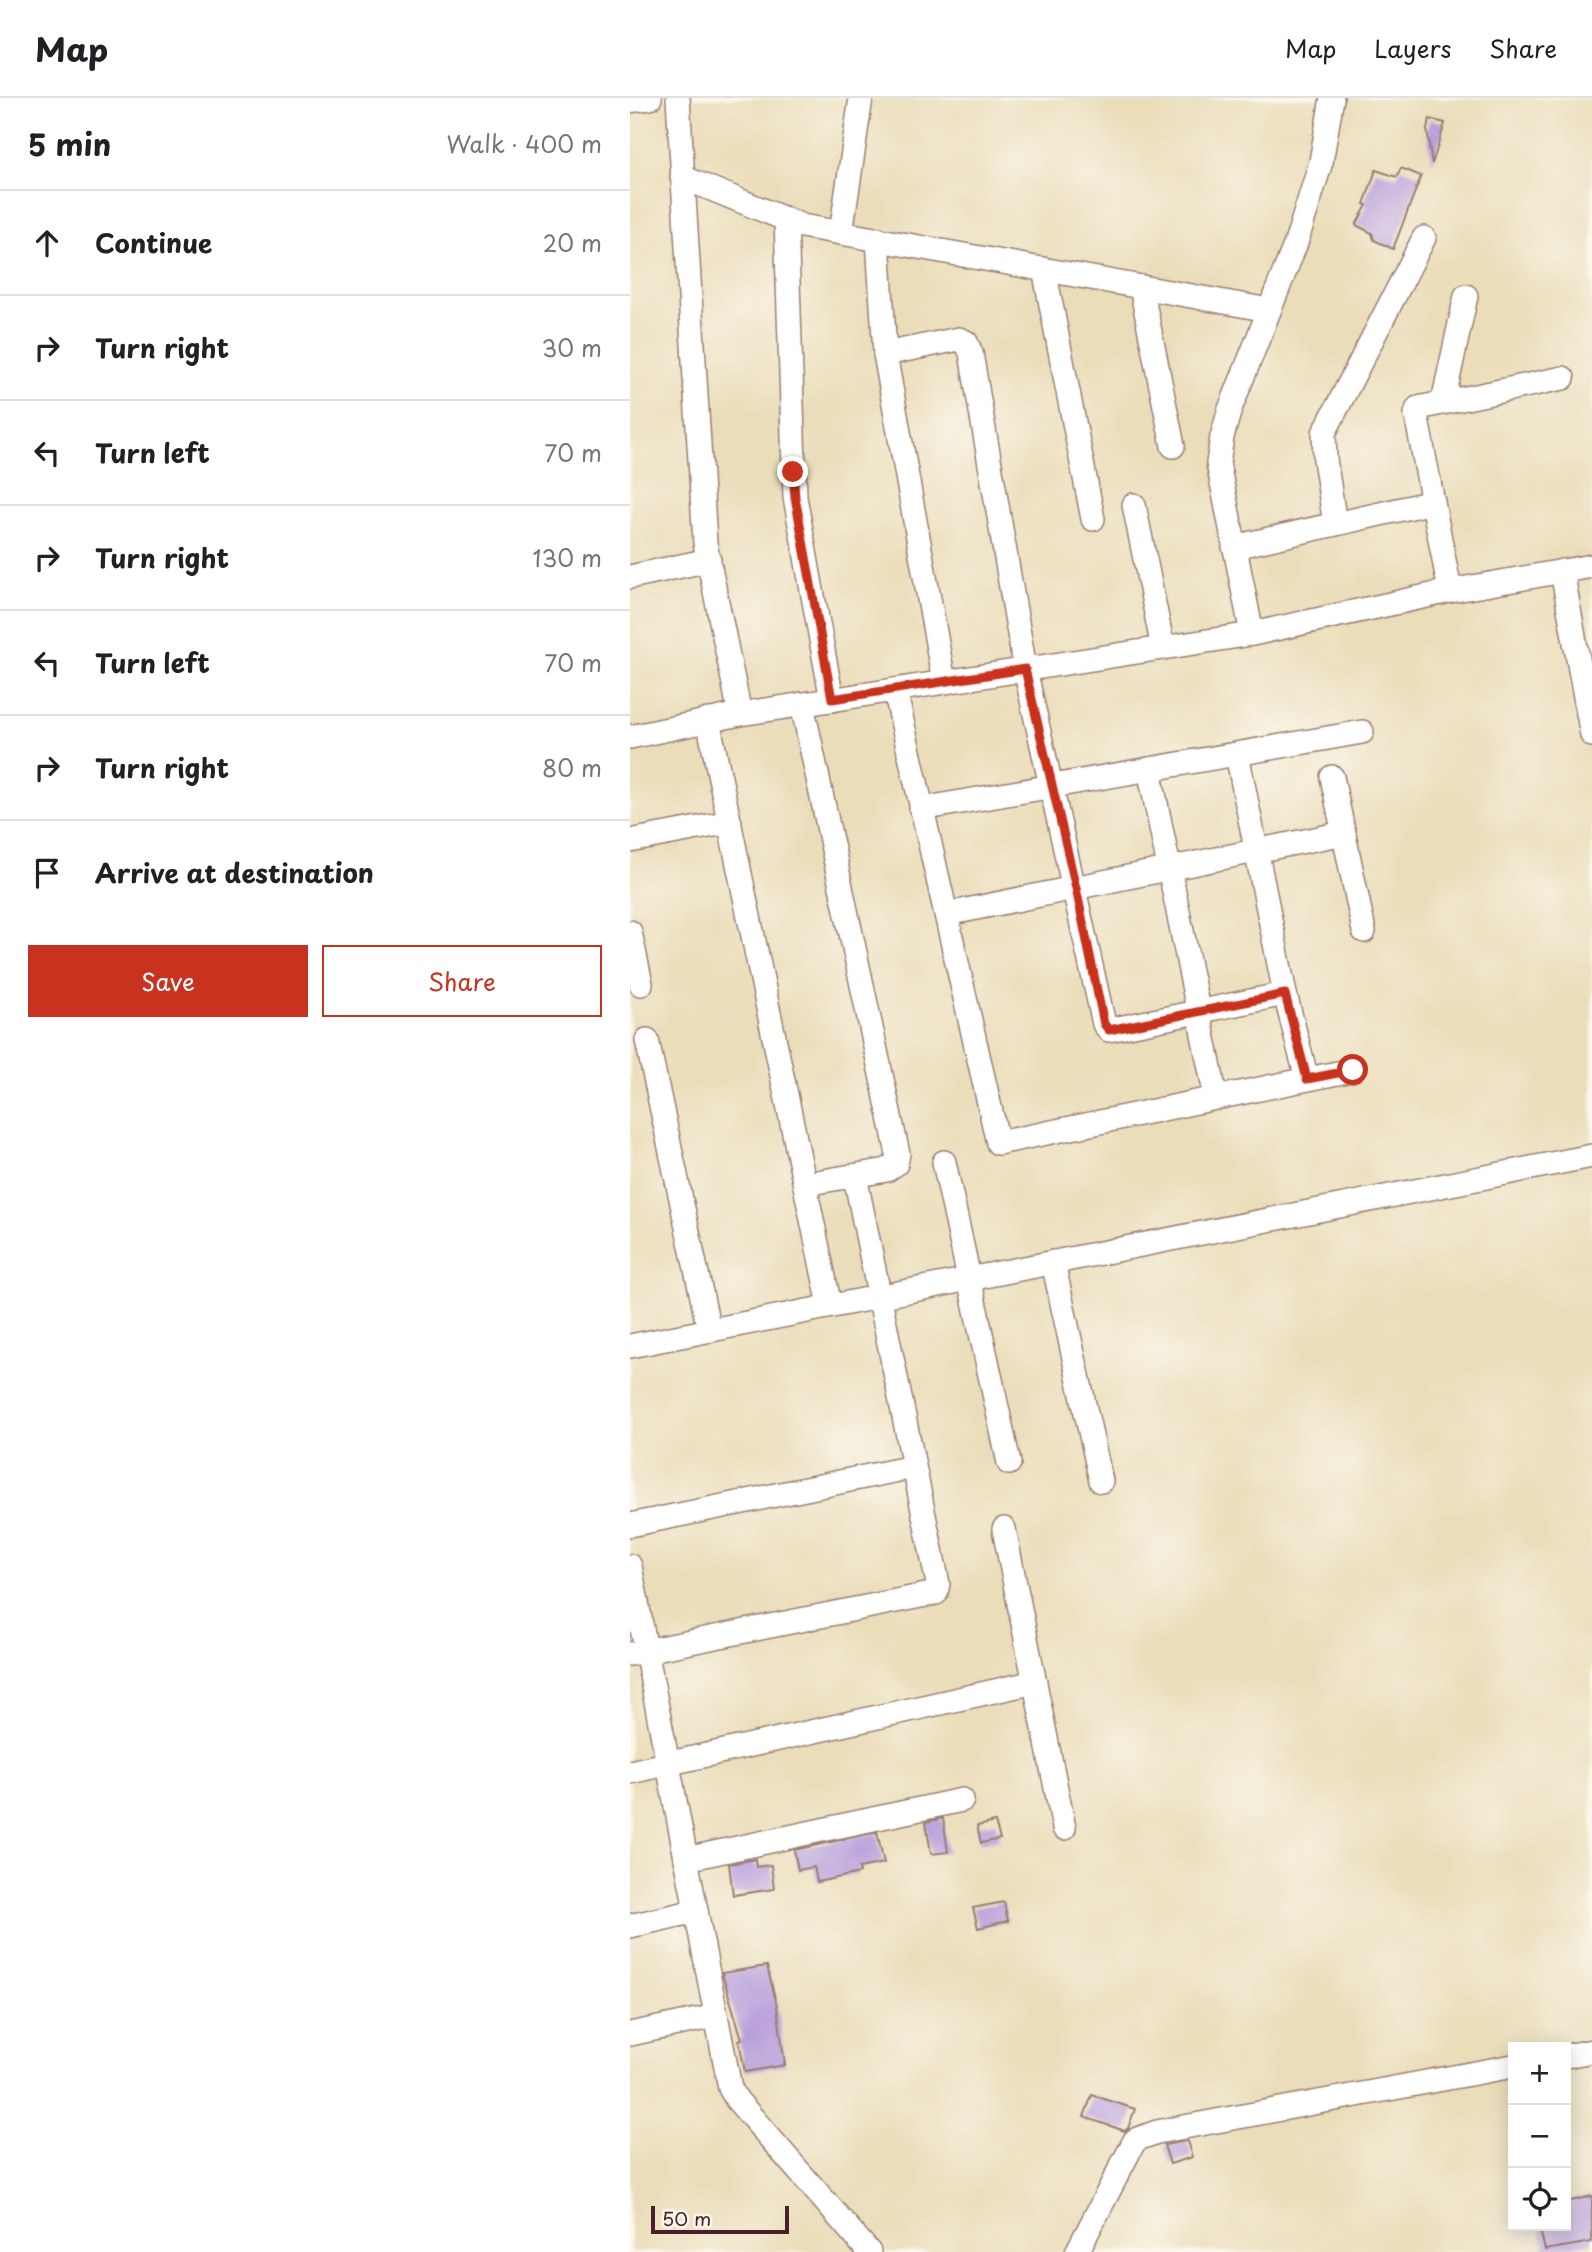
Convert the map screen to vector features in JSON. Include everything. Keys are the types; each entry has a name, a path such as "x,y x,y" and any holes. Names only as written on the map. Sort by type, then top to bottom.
{"street":[{"path":"630,101 650,98"},
{"path":"678,98 702,503 709,560 740,714"},
{"path":"841,233 861,98"},
{"path":"1252,634 1218,463 1230,409 1296,243 1317,174 1332,98"},
{"path":"682,177 802,226 1269,310"},
{"path":"786,219 795,497 832,699"},
{"path":"1335,524 1325,459 1324,433 1424,238"},
{"path":"877,239 885,354 944,682"},
{"path":"1044,269 1093,519"},
{"path":"1141,287 1173,446"},
{"path":"1443,402 1466,296"},
{"path":"885,354 959,339 967,342 974,367 1025,669 1076,888 1104,1024 1109,1030 1285,994"},
{"path":"1450,590 1416,414 1418,408 1563,378"},
{"path":"1234,547 1433,502"},
{"path":"1134,505 1163,648"},
{"path":"630,577 709,560"},
{"path":"630,737 740,714 1252,634 1450,590 1592,566"},
{"path":"1562,571 1592,735"},
{"path":"895,690 998,1143 1353,1070"},
{"path":"802,704 898,1154 897,1164 887,1170 805,1184"},
{"path":"708,720 830,1306"},
{"path":"921,809 1362,732"},
{"path":"1237,754 1285,994 1307,1079"},
{"path":"1149,769 1216,1098"},
{"path":"1332,777 1364,930"},
{"path":"630,841 730,822"},
{"path":"947,914 1344,833"},
{"path":"630,932 641,984"},
{"path":"647,1040 709,1330"},
{"path":"630,1346 1592,1156"},
{"path":"944,1162 1009,1464"},
{"path":"638,1653 936,1593 938,1584 855,1176"},
{"path":"1053,1262 1101,1481"},
{"path":"630,1525 914,1467"},
{"path":"1004,1529 1064,1828"},
{"path":"630,1566 638,1653 668,1764 730,2088 737,2100 869,2252"},
{"path":"630,1772 1035,1682"},
{"path":"686,1859 962,1800"},
{"path":"630,1926 696,1911"},
{"path":"630,2034 716,2016"},
{"path":"1571,2055 1592,2051"},
{"path":"1077,2252 1135,2140 1157,2132 1508,2067"}],"building":[{"path":"1430,119 1445,123 1432,164 1427,129"},
{"path":"1401,168 1421,176 1393,249 1374,240 1372,233 1356,225 1367,205 1364,204 1376,170 1397,177"},
{"path":"943,1818 948,1852 931,1854 926,1822"},
{"path":"995,1822 1000,1839 981,1843 977,1826"},
{"path":"877,1832 884,1863 859,1868 860,1873 817,1882 814,1867 798,1870 794,1850"},
{"path":"755,1859 756,1867 771,1865 774,1889 733,1895 729,1864"},
{"path":"1004,1902 1008,1921 978,1928 973,1908"},
{"path":"767,1966 777,2006 785,2065 745,2072 739,2040 742,2039 722,1973"},
{"path":"1092,2095 1135,2109 1125,2131 1084,2117"},
{"path":"1187,2141 1192,2157 1170,2164 1164,2145"},
{"path":"1592,2196 1592,2242 1545,2250 1540,2231 1571,2231 1571,2201"}],"route":[{"path":"793,472 795,497 832,699 1025,669 1076,888 1104,1024 1109,1030 1285,994 1307,1079 1353,1070"}]}
